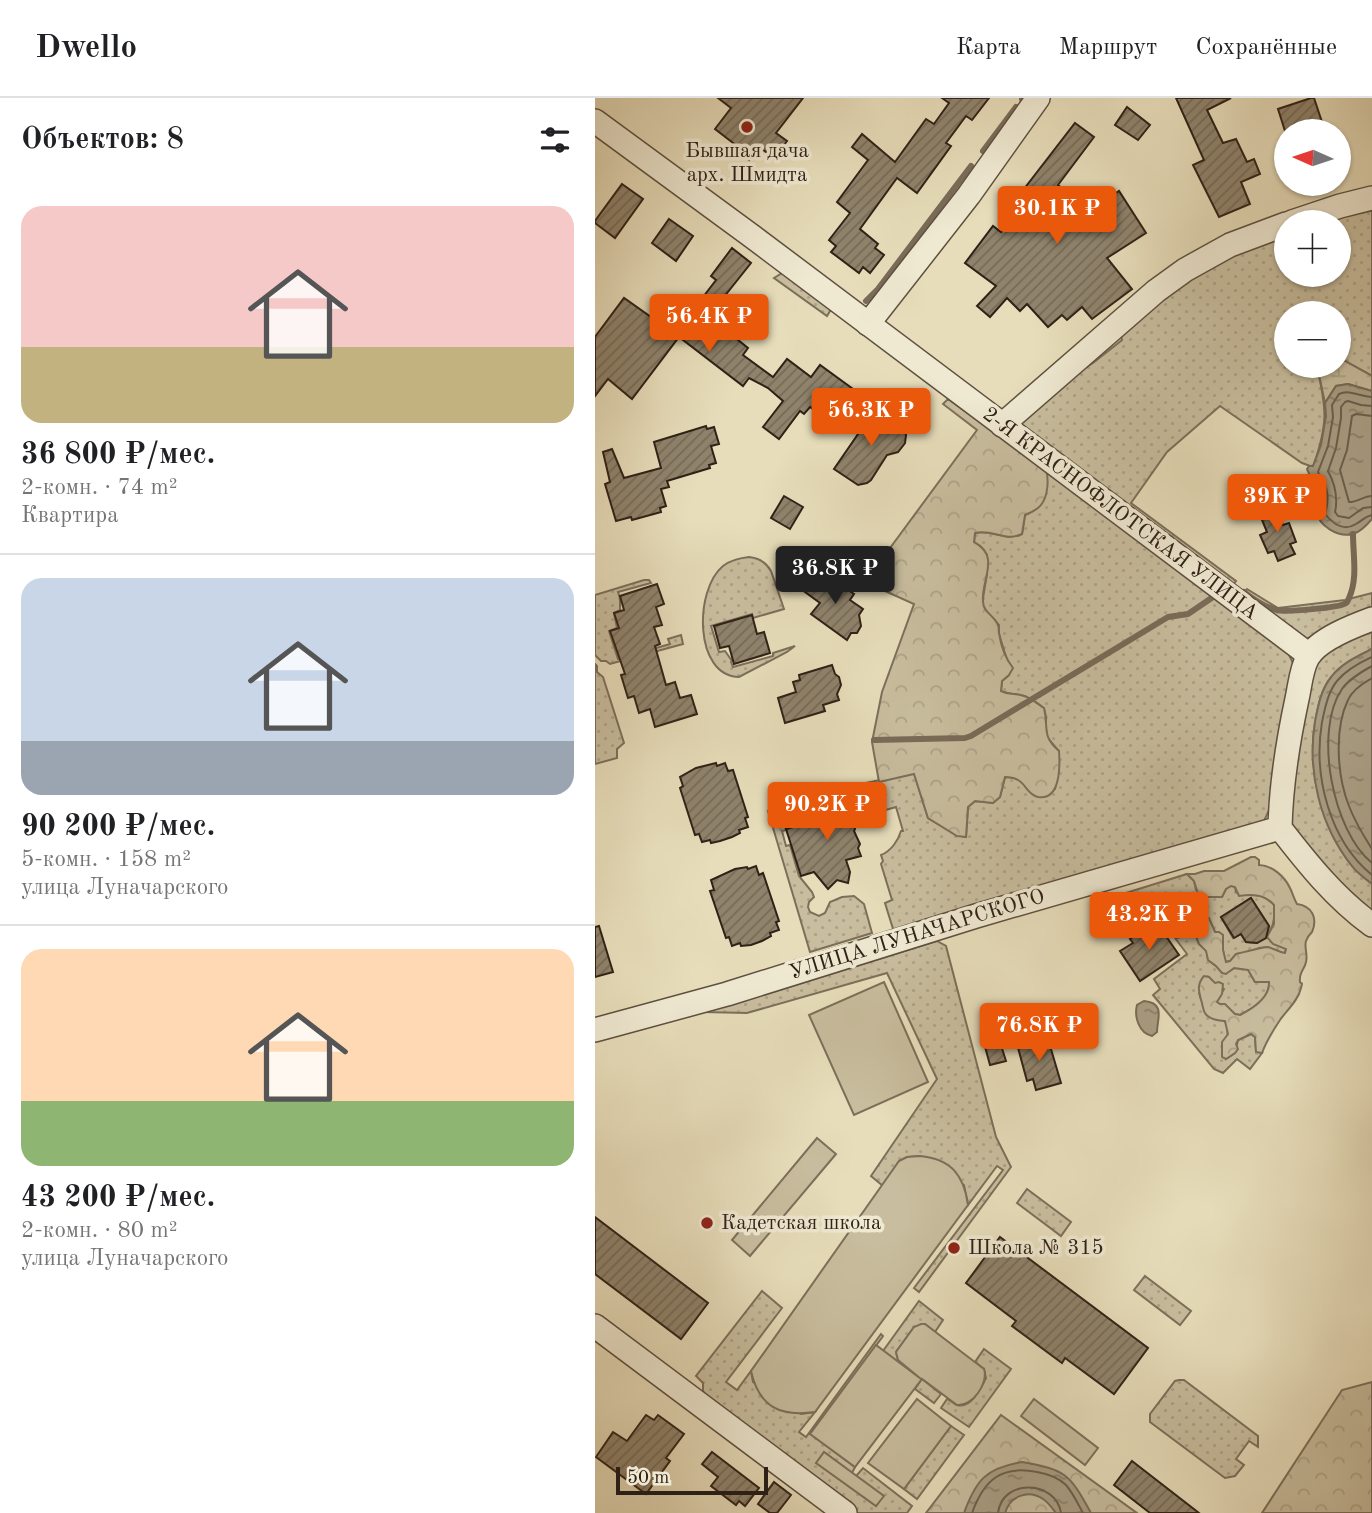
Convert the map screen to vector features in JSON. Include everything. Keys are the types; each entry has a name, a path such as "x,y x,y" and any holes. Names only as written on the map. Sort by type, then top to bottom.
{"street":[{"path":"868,324 969,195 1038,98"},
{"name":"2-Я КРАСНОФЛОТСКАЯ УЛИЦА","path":"595,121 1309,655"},
{"path":"1328,210 1372,198"},
{"path":"1002,425 1156,291 1185,270 1230,245 1274,228"},
{"path":"1372,619 1349,627 1309,655 1303,670 1289,739 1280,807 1280,828 1326,884 1372,925"},
{"name":"УЛИЦА ЛУНАЧАРСКОГО","path":"595,1030 718,996 976,916 1280,828"},
{"path":"595,1326 845,1513"}],"green space":[{"path":"1372,206 1372,376 1351,364 1351,301 1274,301 1274,378 1319,378 1324,417 1313,467 1302,463 1220,406 1167,452 1131,503 1236,581 1230,589 1031,443 1017,419 1062,382 1093,363 1122,340 1120,331 1194,270 1274,240 1274,287 1351,287 1351,212"},
{"path":"787,270 833,306 827,316 774,278"},
{"path":"1351,364 1372,376 1372,391 1348,384 1336,386 1325,403 1320,378 1351,378"},
{"path":"948,399 1046,469 1048,483 1045,497 1039,507 1025,515 1022,534 1010,537 975,533 974,542 987,554 988,561 983,605 998,625 1004,652 1013,668 1002,681 1001,691 1027,697 1044,708 1048,736 1059,751 1059,773 1055,788 1046,797 1033,795 1017,780 1005,777 1000,797 993,803 975,801 968,807 966,837 957,836 928,818 914,774 879,782 872,742 882,692 914,604 865,582 977,430 943,404"},
{"path":"1046,469 1288,653 1294,665 1271,806 1264,821 1253,827 894,932 885,903 892,900 881,864 881,855 891,848 903,831 896,807 847,821 836,820 832,809 812,811 810,815 785,824 786,830 782,831 786,846 790,845 799,876 814,897 809,902 810,912 819,916 825,913 830,902 854,896 864,904 872,933 810,952 768,811 856,785 914,773 928,818 957,835 966,837 968,807 975,801 993,803 1000,797 1005,777 1020,781 1031,792 1055,789 1059,751 1046,736 1044,708 1027,697 1001,691 1002,681 1009,675 1007,660 999,625 982,604 987,555 974,543 975,533 1010,537 1022,534 1025,515 1033,511"},
{"path":"749,557 762,561 769,568 784,609 753,618 752,614 711,626 719,652 725,651 733,667 773,656 773,653 795,646 739,677 724,673 713,663 703,630 703,611 707,593 723,566"},
{"path":"644,580 651,583 618,592 620,610 614,613 617,628 609,631 618,659 670,644 668,639 681,635 683,644 610,664 601,661 595,655 595,595"},
{"path":"1247,589 1278,608 1345,600 1372,593 1372,610 1304,640 1241,596"},
{"path":"1372,629 1372,649 1341,667 1325,686 1315,722 1313,760 1319,798 1332,834 1354,869 1372,884 1372,918 1304,846 1289,820 1288,810 1298,741 1317,661 1334,645"},
{"path":"595,664 597,672 603,677 624,743 617,749 617,758 595,764"},
{"path":"1251,857 1259,860 1259,865 1273,869 1281,876 1288,884 1297,904 1310,910 1314,922 1306,943 1300,993 1275,1027 1262,1053 1256,1052 1255,1037 1251,1034 1238,1040 1238,1049 1226,1059 1222,1057 1222,1042 1228,1034 1225,1021 1206,1015 1199,989 1201,979 1204,976 1209,977 1215,983 1223,984 1222,994 1217,1002 1225,1004 1235,1014 1240,1015 1263,998 1269,988 1269,982 1255,982 1248,970 1234,968 1226,974 1222,973 1208,960 1206,951 1199,944 1194,931 1177,938 1175,929 1195,917 1209,918 1215,932 1223,935 1226,962 1236,954 1265,947 1285,953 1286,949 1273,944 1267,937 1274,924 1274,905 1270,901 1258,896 1239,896 1235,887 1231,886 1222,897 1202,897 1187,874 1224,871"},
{"path":"1187,874 1194,881 1196,890 1222,897 1231,885 1236,892 1261,896 1274,905 1274,920 1269,932 1278,944 1286,949 1285,953 1268,947 1259,948 1237,954 1225,962 1223,941 1211,923 1191,919 1183,925 1186,935 1194,931 1199,944 1207,951 1208,960 1216,966 1230,971 1234,968 1248,969 1255,982 1269,982 1264,998 1240,1015 1216,1002 1224,989 1211,981 1199,993 1206,1008 1226,1023 1226,1059 1235,1053 1238,1040 1251,1034 1255,1037 1256,1052 1262,1053 1250,1069 1237,1059 1223,1073 1214,1069 1153,995 1160,989 1154,979 1187,954 1157,914 1136,927 1116,896","holes":["1251,898 1269,926 1266,937 1257,943 1246,942 1241,934 1233,938 1221,917"]},
{"path":"937,941 946,946 996,1137 1011,1167 919,1292 914,1288 1003,1170 997,1166 968,1205 964,1185 920,1156 899,1161 883,1186 871,1176 937,1079 887,973 747,1013 702,1012"},
{"path":"884,982 928,1082 854,1115 809,1015"},
{"path":"817,1138 836,1154 750,1256 732,1240"},
{"path":"920,1156 940,1161 954,1170 963,1185 968,1205 815,1412 791,1413 773,1407 759,1393 751,1371 899,1161"},
{"path":"1027,1189 1071,1222 1061,1236 1017,1203"},
{"path":"1145,1276 1191,1311 1180,1325 1134,1290"},
{"path":"762,1291 782,1308 726,1382 737,1390 751,1371 753,1382 801,1414 815,1412 799,1432 806,1437 881,1334 883,1336 811,1434 855,1467 852,1473 825,1453 817,1463 876,1506 883,1496 856,1476 863,1468 912,1506 907,1513 858,1513 707,1397 703,1391 703,1383 696,1376"},
{"path":"919,1301 943,1320 935,1332 925,1324 914,1327 896,1352 898,1360 941,1394 934,1403 915,1389 921,1380 883,1351"},
{"path":"925,1324 984,1369 982,1387 968,1402 957,1405 922,1379 855,1467 810,1434 876,1345 921,1379 898,1360 896,1352 914,1327"},
{"path":"984,1349 1011,1369 969,1427 941,1408 947,1399 956,1405 962,1405 975,1397 986,1378 984,1369 975,1362"},
{"path":"1184,1380 1258,1436 1258,1447 1249,1441 1236,1459 1244,1465 1235,1476 1225,1478 1150,1422 1150,1414 1175,1381"},
{"path":"1372,1382 1372,1513 1262,1513 1342,1390"},
{"path":"917,1399 951,1426 904,1489 868,1463"},
{"path":"1034,1399 1098,1448 1085,1465 1021,1416"},
{"path":"1001,1415 1137,1513 926,1513"},
{"path":"951,1426 964,1435 917,1499 904,1489"},
{"path":"824,1452 884,1496 876,1506 816,1463"}],"water":[{"path":"1348,384 1372,391 1372,519 1359,532 1347,535 1330,530 1321,521 1316,511 1321,503 1318,498 1318,485 1313,482 1307,469 1313,466 1321,445 1326,416 1325,403 1336,386"},
{"path":"1372,649 1372,884 1354,869 1324,816 1315,779 1313,741 1325,686 1341,667"},
{"path":"1144,1001 1151,1002 1159,1012 1157,1032 1152,1036 1144,1032 1137,1019 1137,1005"},
{"path":"1022,1462 1048,1468 1065,1476 1077,1489 1091,1513 1056,1513 1043,1499 1026,1495 1015,1498 1005,1513 964,1513 973,1492 984,1477 999,1468"}],"building":[{"name":"Бывшая дача арх. Шмидта","path":"718,98 803,98 776,133 787,141 774,158 762,149 754,159 751,157 749,160 735,149 737,146 715,129 731,108"},
{"path":"942,98 989,98 972,120 966,116 946,143 951,146 917,193 897,178 860,229 878,244 875,248 884,255 870,273 863,267 859,273 831,252 836,246 829,240 850,213 837,202 868,160 852,147 862,134 895,162 926,119 934,124 949,103"},
{"path":"1176,98 1231,98 1207,110 1223,143 1236,139 1247,162 1254,159 1260,174 1241,182 1250,204 1219,217 1193,165 1204,160"},
{"path":"1314,98 1321,119 1281,119 1278,109"},
{"path":"1127,107 1150,125 1138,140 1115,125"},
{"path":"1075,123 1094,137 1058,185 1084,205 1066,227 1119,191 1146,233 1107,258 1132,289 1092,319 1082,307 1067,320 1062,315 1048,327 1027,304 1020,311 1007,298 990,317 977,306 996,286 965,263 993,226 1001,232 1021,202 1017,198"},
{"path":"622,184 643,199 615,238 595,221"},
{"path":"669,219 693,236 676,261 652,243"},
{"path":"732,248 751,263 716,307 729,317 722,327 748,348 743,355 773,377 787,359 811,377 820,365 853,389 829,421 810,407 804,414 800,411 779,439 763,427 783,401 768,388 749,378 743,386 679,337 632,399 608,379 595,396 595,337 624,298 675,334 716,280 711,276"},
{"path":"876,408 904,429 905,443 898,452 887,455 871,480 858,485 834,469"},
{"path":"706,426 707,429 714,427 719,444 711,446 716,463 709,465 710,468 667,481 669,487 661,489 666,506 660,508 661,512 632,520 631,517 616,521 605,484 610,482 603,452 612,449 624,478 661,468 654,442"},
{"path":"784,496 803,507 790,529 771,518"},
{"path":"1274,504 1283,525 1289,523 1296,542 1290,544 1295,554 1278,561 1274,551 1268,553 1260,535 1267,532 1258,510"},
{"path":"820,570 854,594 850,600 863,609 859,615 861,626 857,633 851,633 847,640 811,614 820,603 805,592"},
{"path":"657,584 664,604 656,607 662,625 654,627 660,644 655,646 666,685 675,682 680,698 691,695 697,714 655,727 650,709 639,713 634,696 628,698 621,675 625,674 610,631 619,628 614,613 624,610 620,596"},
{"path":"752,615 757,634 764,632 770,653 734,664 729,646 720,648 714,626"},
{"path":"832,665 841,685 837,694 839,700 823,705 825,711 785,723 778,698 796,692 793,682 800,680 799,675"},
{"path":"716,763 717,766 725,763 728,771 733,770 748,817 745,818 748,827 720,841 702,842 699,834 695,835 680,788 683,786 680,777 696,768"},
{"path":"858,790 862,805 847,809 860,844 858,848 861,856 846,860 850,872 848,883 837,880 828,889 814,872 801,876 786,829 804,824 802,819 811,815 814,806 822,813 844,806 841,793"},
{"path":"756,866 759,875 763,873 779,921 776,922 779,930 751,945 741,946 740,943 732,946 729,937 726,938 710,891 714,890 711,880 735,869"},
{"path":"1251,898 1269,926 1266,938 1257,943 1246,942 1241,934 1234,938 1221,917"},
{"path":"599,926 613,972 595,977 595,927"},
{"path":"1159,926 1179,955 1140,981 1120,951 1133,943 1130,939 1144,929 1147,934"},
{"path":"1041,1037 1042,1041 1048,1039 1061,1083 1036,1090 1033,1079 1027,1081 1017,1044"},
{"path":"999,1039 1006,1061 990,1065 984,1043"},
{"name":"Кадетская школа","path":"595,1217 708,1303 681,1339 595,1274"},
{"path":"1000,1237 1148,1348 1114,1394 1065,1358 1062,1363 1012,1326 1016,1321 966,1283"},
{"path":"646,1415 654,1420 658,1415 684,1434 666,1458 670,1461 646,1494 596,1457 613,1432 627,1441"},
{"path":"712,1452 759,1488 745,1506 739,1501 736,1505 711,1486 718,1477 702,1464"},
{"path":"1132,1461 1199,1513 1150,1513 1114,1485"},
{"path":"774,1482 791,1495 777,1513 770,1513 758,1504"}],"waterway":[{"path":"983,151 1016,107"},
{"path":"866,301 878,289 971,166"},
{"path":"1244,592 1259,603 1277,610 1313,609 1346,603 1353,583 1353,534"},
{"path":"874,740 971,736 1168,617 1188,614 1216,595"}],"place":[{"name":"Бывшая дача арх. Шмидта","path":"747,127"},
{"name":"Кадетская школа","path":"707,1223"},
{"name":"Школа № 315","path":"954,1248"}]}
